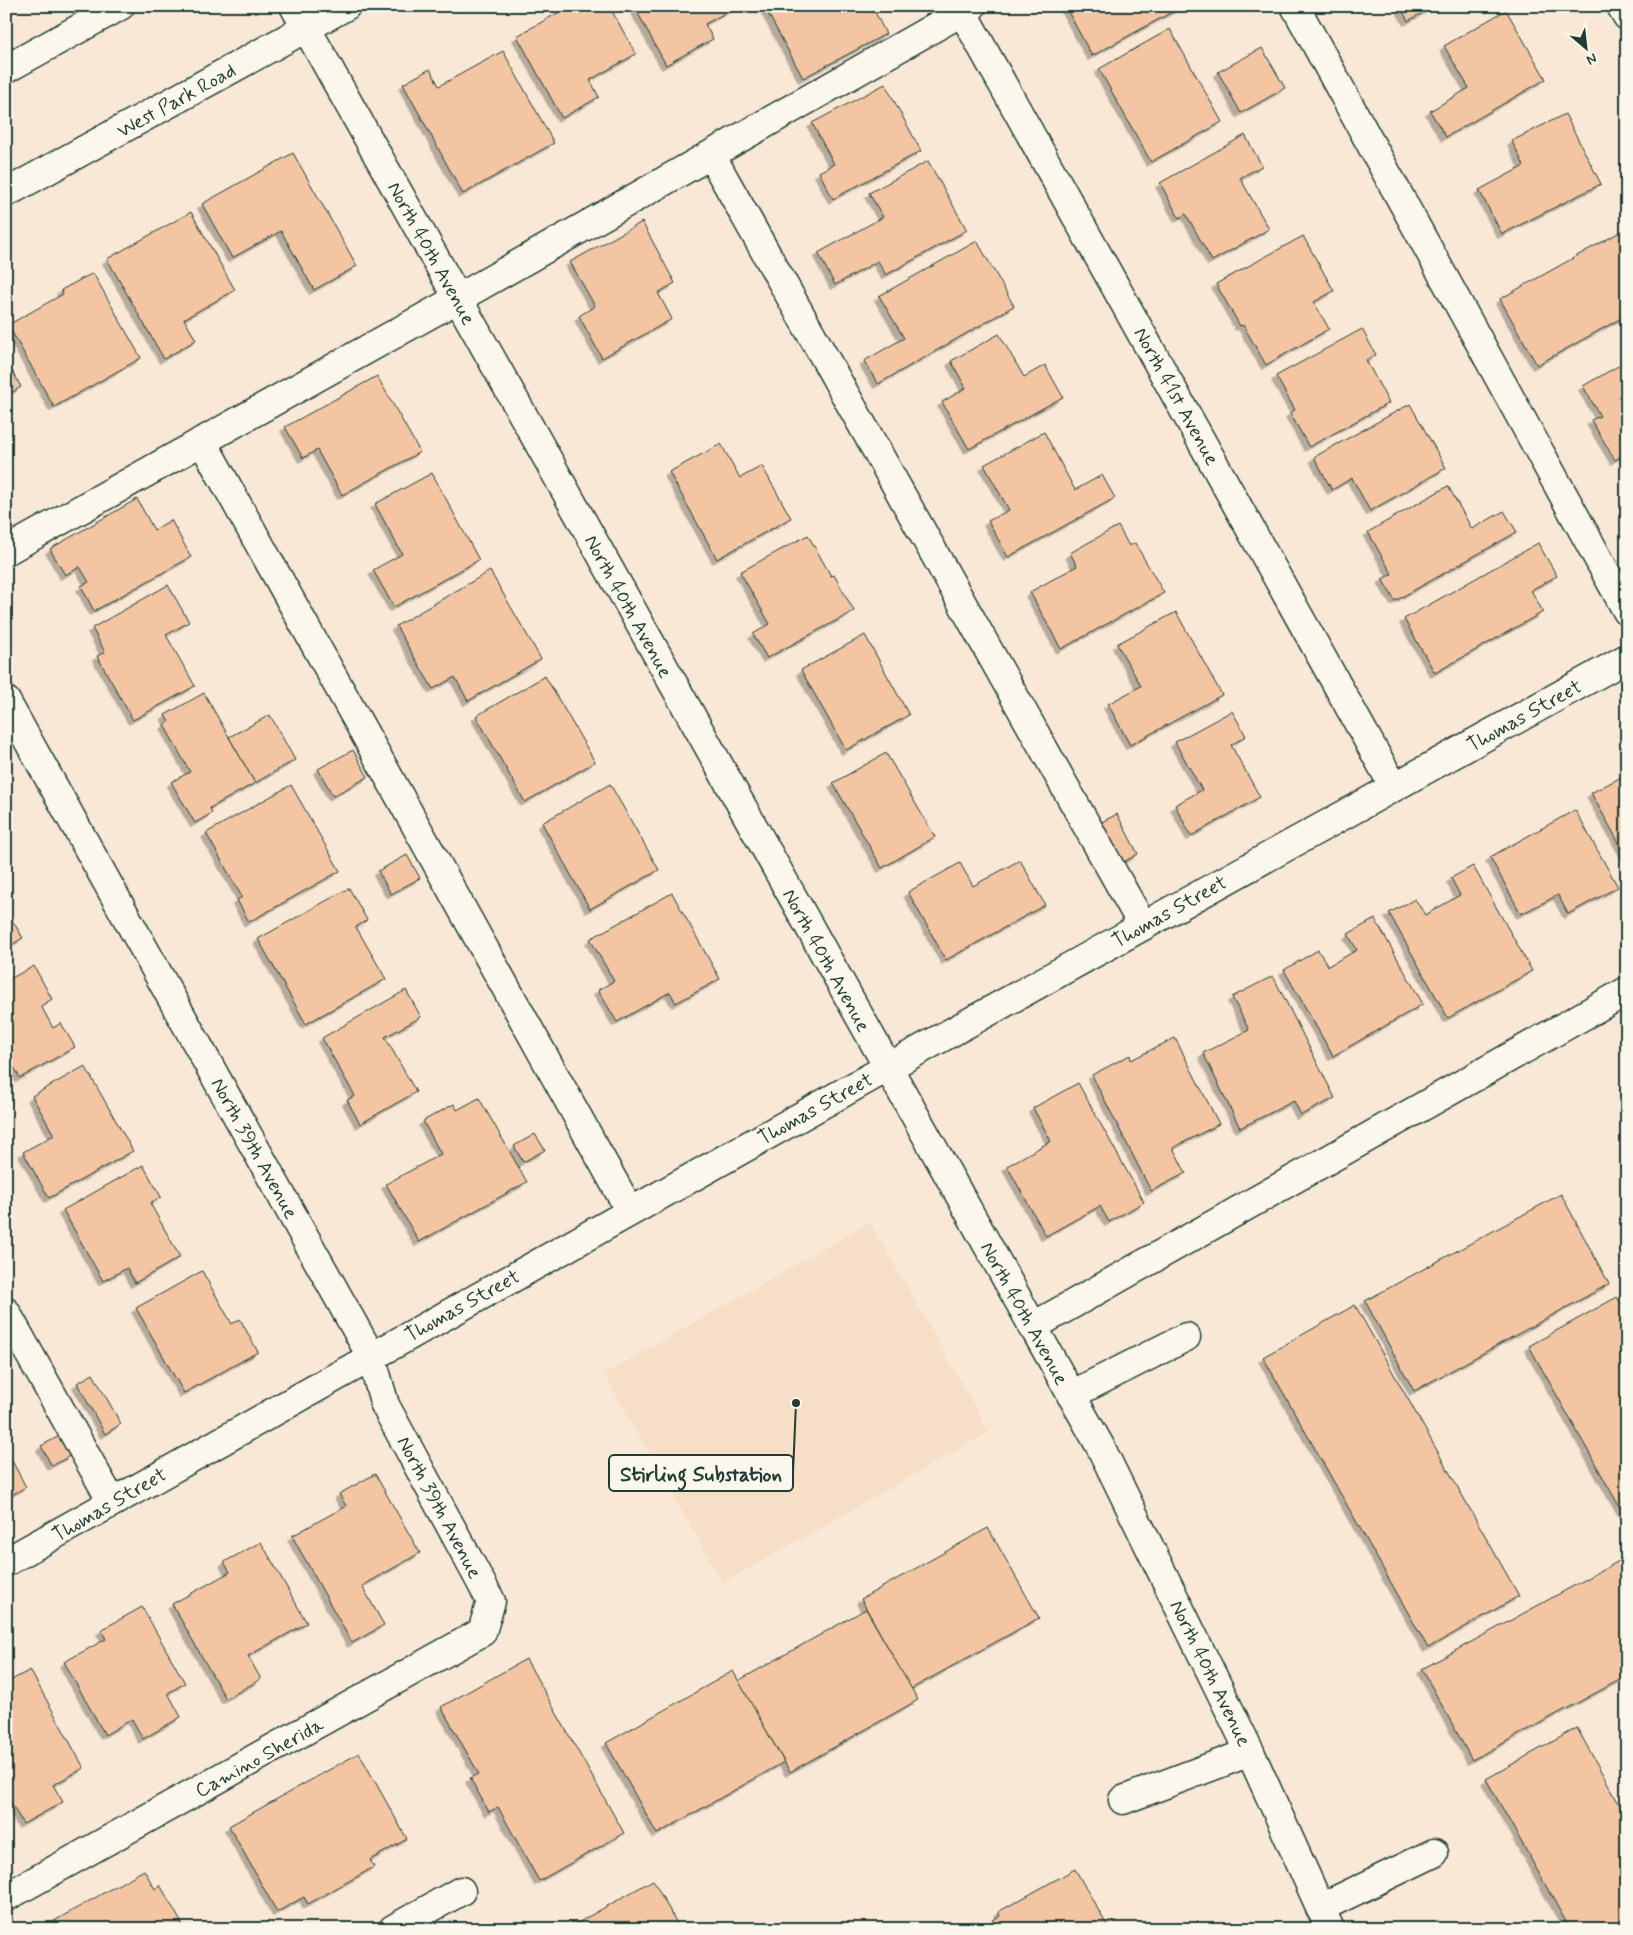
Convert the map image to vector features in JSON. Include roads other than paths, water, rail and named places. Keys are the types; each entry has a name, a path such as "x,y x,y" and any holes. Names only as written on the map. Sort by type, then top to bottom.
{"street":[{"path":"6,69 120,6"},
{"name":"West Park Road","path":"6,194 300,18 346,6"},
{"path":"1295,6 1627,610"},
{"path":"1621,6 1627,16"},
{"path":"6,551 458,299 964,8"},
{"name":"North 41st Avenue","path":"964,8 1394,787"},
{"name":"North 40th Avenue","path":"300,18 1100,1446 1250,1752 1325,1918"},
{"path":"711,155 1143,926"},
{"path":"202,441 630,1212"},
{"name":"Thomas Street","path":"6,1562 370,1356 1627,658"},
{"name":"North 39th Avenue","path":"6,701 370,1356 385,1405 491,1601"},
{"path":"1032,1327 1627,991"},
{"path":"6,1312 112,1502"},
{"path":"1071,1395 1186,1337"},
{"name":"Camino Sherida","path":"6,1896 482,1632 491,1601"},
{"path":"1123,1800 1250,1752"},
{"path":"1325,1918 1434,1853"},
{"path":"393,1929 461,1891"}],"place":[{"name":"Stirling Substation","path":"796,1403"}]}
